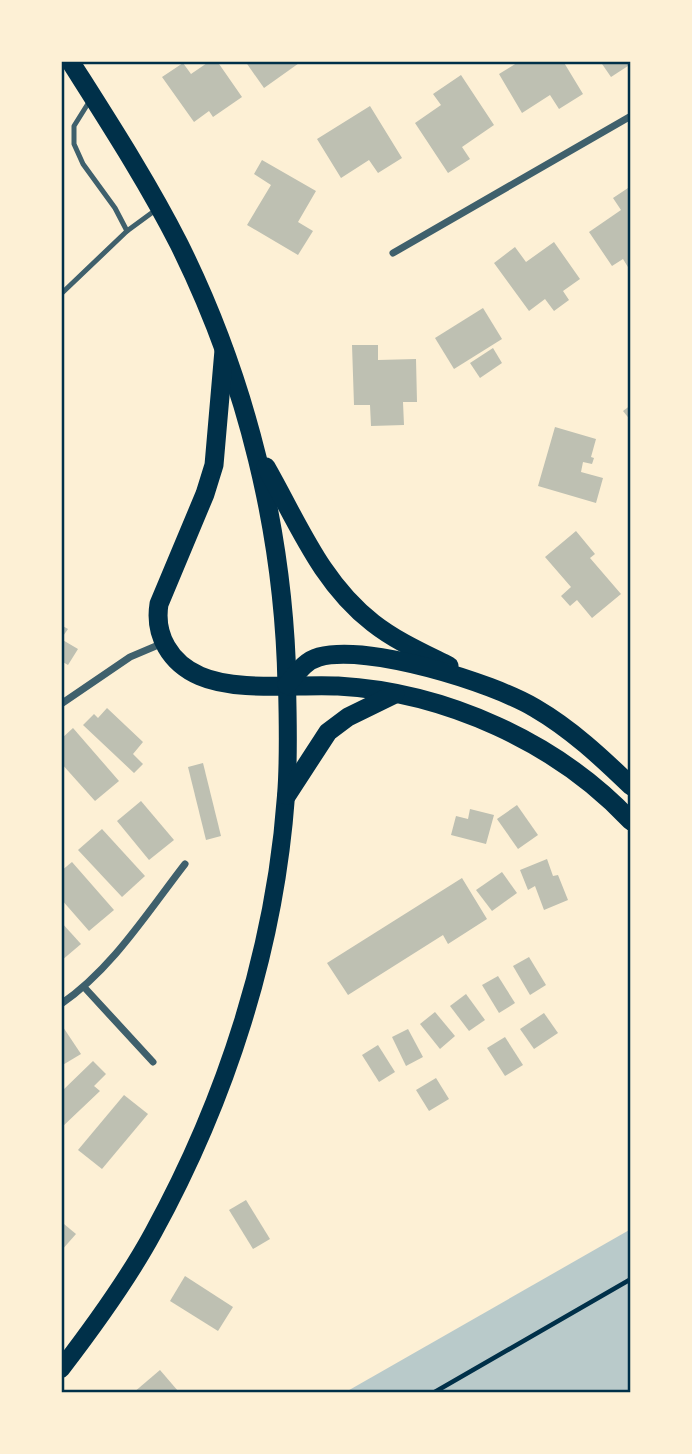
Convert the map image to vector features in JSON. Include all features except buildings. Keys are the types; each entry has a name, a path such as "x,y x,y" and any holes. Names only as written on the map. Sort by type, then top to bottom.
{"highway":[{"path":"70,61 159,207 195,278 239,392 256,450 277,557 286,636 287,685"},
{"path":"224,350 214,465 205,494 159,604 156,621 164,643 172,655 187,669 202,677 250,685 340,686 395,694 476,717 524,740 591,785 631,821"},
{"path":"256,450 315,558 351,604 373,624 481,682 511,695 559,724 594,751 631,786"},
{"path":"287,685 309,661 318,657 346,655 401,662 481,682"},
{"path":"286,795 328,732 348,717 395,694"}],"main road":[{"path":"61,1369 104,1313 152,1235 194,1153 245,1015 276,878 286,795 287,685"}],"street":[{"path":"393,253 631,116"},
{"path":"61,704 130,657 164,643"},
{"path":"61,1004 84,987 117,951 185,864"},
{"path":"84,987 153,1062"}],"lane":[{"path":"92,96 74,126 74,144 83,164 115,208 127,231"},
{"path":"61,294 127,231 159,207"}],"path":[{"path":"433,1393 631,1279"}],"shaded area":[{"path":"631,1229 631,1393 344,1393"}]}
